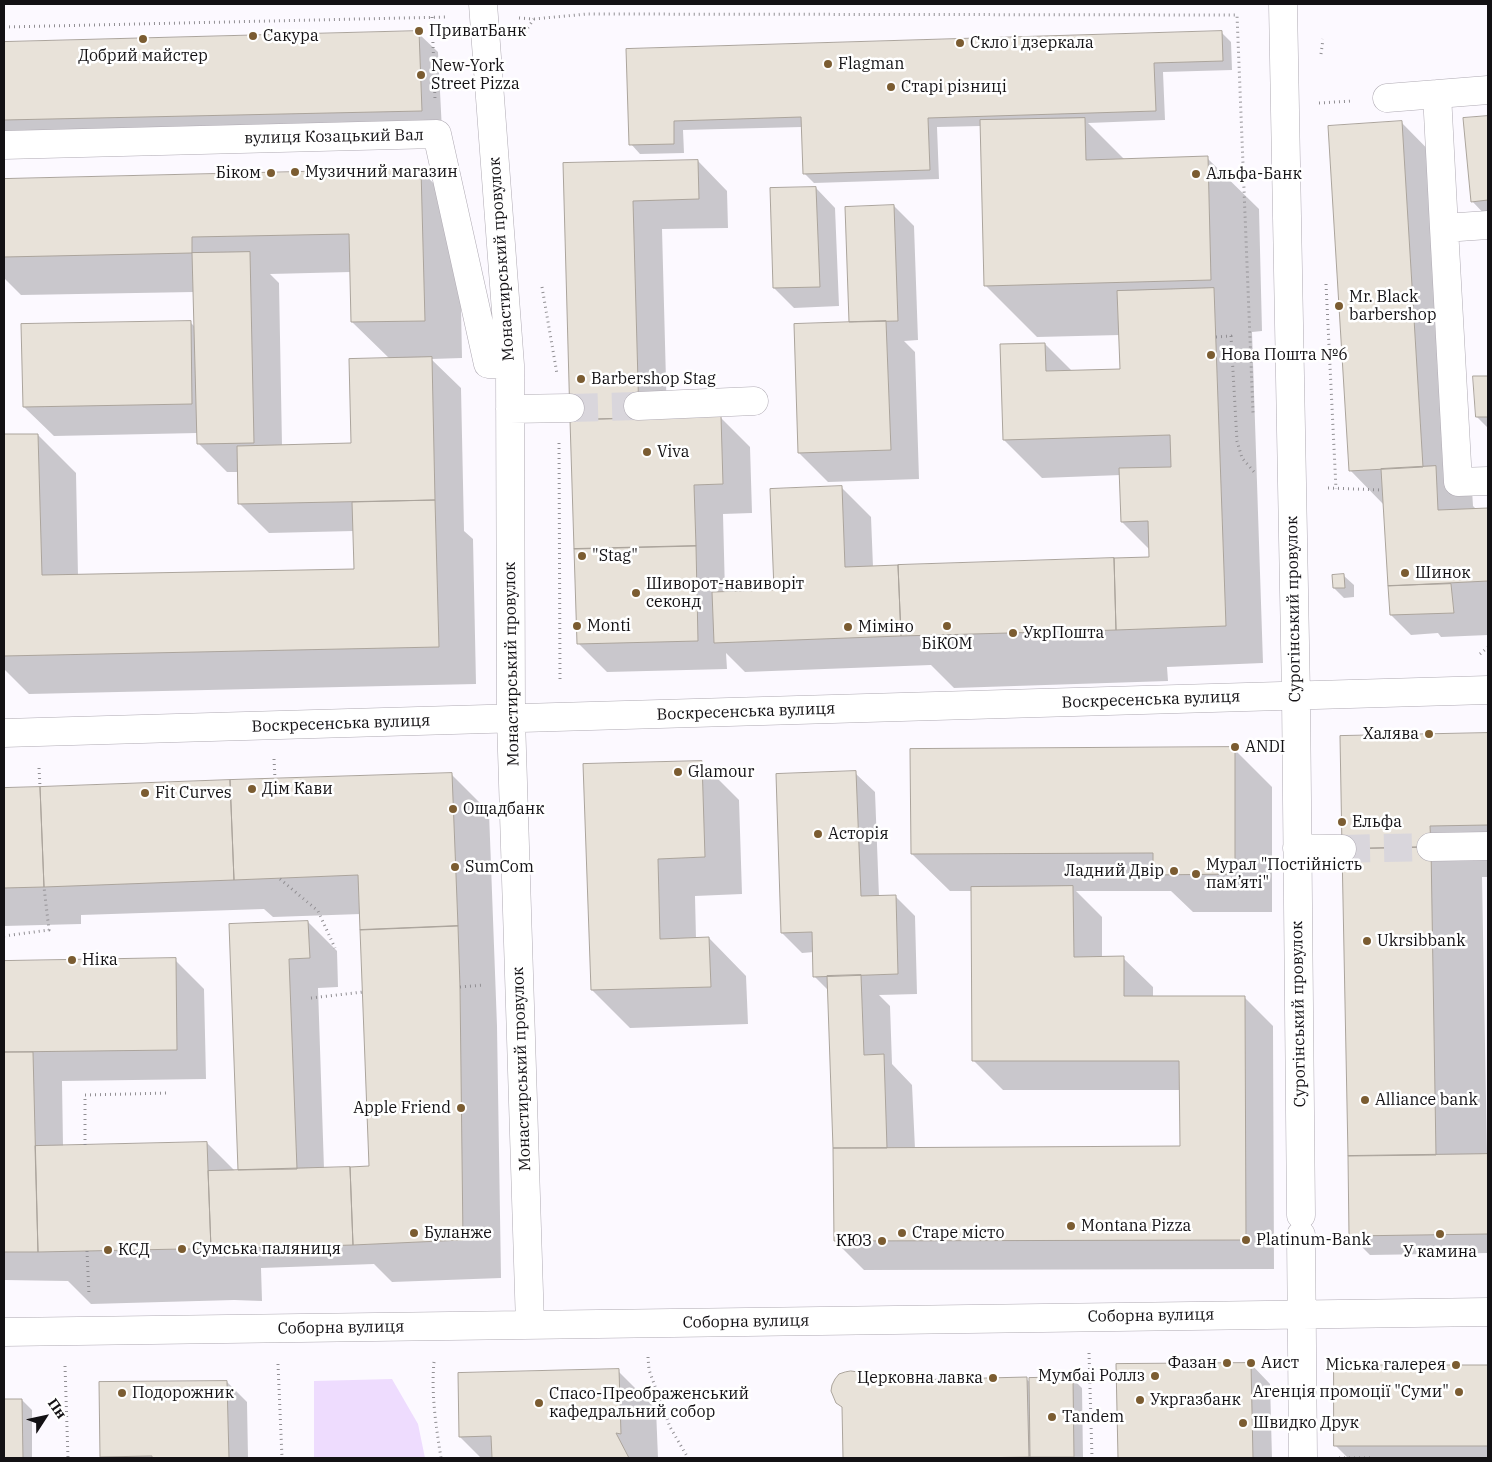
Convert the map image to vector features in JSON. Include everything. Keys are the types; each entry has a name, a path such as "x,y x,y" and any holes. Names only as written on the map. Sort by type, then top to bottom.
{"street":[{"name":"Сурогінський провулок","path":"1283,4 1296,696 1303,1458"},
{"name":"Монастирський провулок","path":"483,10 510,365 511,719 530,1325"},
{"path":"1386,98 1488,90"},
{"path":"1437,94 1458,482 1488,481"},
{"name":"вулиця Козацький Вал","path":"4,145 437,134 488,364 510,365"},
{"path":"1444,228 1488,225"},
{"path":"638,406 754,401"},
{"path":"510,409 564,408"},
{"name":"Воскресенська вулиця","path":"4,733 1488,690"},
{"path":"1430,847 1488,846"},
{"path":"1298,848 1342,848"},
{"name":"Соборна вулиця","path":"4,1332 1488,1312"}],"path":[{"path":"4,27 432,17 483,10 534,19 588,14 1237,15 1253,413"},
{"path":"432,17 437,134"},
{"path":"1321,58 1322,39"},
{"path":"1318,94 1318,104 1386,98"},
{"path":"1326,281 1336,489"},
{"path":"1216,337 1231,336 1235,423 1238,440 1242,458 1255,473 1255,463"},
{"path":"560,717 564,408"},
{"path":"1292,487 1382,490"},
{"path":"280,879 318,912 335,948"},
{"path":"4,936 49,930 44,887"},
{"path":"311,998 363,992"},
{"path":"85,1144 85,1095 168,1093"},
{"path":"88,1251 91,1331"},
{"path":"1088,1317 1092,1458"},
{"path":"646,1324 649,1370 670,1427 688,1458"},
{"path":"437,1326 432,1373 435,1420 441,1458"},
{"path":"277,1328 282,1458"},
{"path":"64,1331 68,1458"}],"shaded area":[{"path":"392,1379 418,1424 425,1458 314,1458 314,1381"}],"building":[{"path":"419,31 422,111 4,120 4,42"},
{"name":"Старі різниці","path":"1222,31 1223,61 1154,63 1156,111 928,118 930,170 803,174 801,117 674,121 674,144 629,145 626,49"},
{"path":"1488,116 1488,200 1471,202 1463,118"},
{"path":"1085,118 1086,160 1208,156 1211,280 984,286 980,120"},
{"path":"1402,121 1423,467 1349,471 1328,126"},
{"path":"698,160 699,199 633,201 639,418 570,420 563,163"},
{"path":"421,169 425,321 351,322 349,234 192,237 192,253 4,257 4,179"},
{"path":"816,187 820,287 773,288 770,188"},
{"path":"894,205 898,321 849,322 845,207"},
{"path":"250,252 254,443 197,444 192,253"},
{"path":"1214,288 1226,626 1116,630 1114,558 1149,557 1148,521 1121,522 1119,468 1171,467 1170,435 1003,440 1000,344 1045,343 1046,371 1120,369 1117,291"},
{"path":"191,321 192,404 23,407 21,324"},
{"path":"886,321 891,450 798,453 794,324"},
{"path":"432,357 435,500 238,504 237,446 351,443 349,359"},
{"path":"1473,376 1488,376 1488,417 1476,417"},
{"name":"Viva","path":"721,416 723,484 694,485 696,546 574,549 570,420"},
{"path":"4,434 38,434 42,575 354,569 352,502 435,500 439,647 4,656"},
{"path":"1436,466 1438,510 1488,508 1488,581 1388,586 1381,469"},
{"path":"842,486 845,567 898,565 901,636 714,643 712,592 774,590 770,489"},
{"path":"696,546 698,641 577,644 574,549"},
{"path":"1114,558 1116,630 901,636 898,565"},
{"path":"1344,574 1345,588 1333,588 1332,575"},
{"path":"1451,584 1454,613 1390,615 1388,586"},
{"path":"1488,733 1488,825 1430,826 1431,847 1342,849 1340,736"},
{"path":"1235,747 1235,874 1153,875 1153,853 911,854 910,749"},
{"path":"702,761 705,857 658,859 660,939 709,937 711,987 591,990 583,764"},
{"name":"Асторія","path":"856,771 861,896 896,895 898,974 813,977 812,932 781,933 776,774"},
{"path":"452,773 458,926 360,930 358,875 234,880 230,780"},
{"path":"230,780 234,880 44,887 40,787"},
{"path":"40,787 44,887 4,888 4,788"},
{"path":"1431,847 1436,1155 1348,1156 1342,849"},
{"path":"1073,886 1074,957 1124,956 1124,996 1245,996 1246,1240 834,1241 833,1148 1180,1146 1179,1061 972,1061 971,887"},
{"path":"308,921 310,958 289,959 297,1169 238,1170 229,924"},
{"path":"458,926 463,1240 353,1245 350,1167 369,1166 360,930"},
{"path":"176,958 177,1050 4,1052 4,961"},
{"path":"861,975 864,1055 884,1054 887,1148 833,1148 827,976"},
{"path":"4,1052 33,1052 38,1252 4,1252"},
{"path":"207,1142 211,1249 38,1252 35,1146"},
{"path":"1488,1154 1488,1234 1349,1236 1348,1156"},
{"path":"350,1167 353,1245 211,1249 208,1171"},
{"path":"1251,1363 1253,1458 1118,1458 1116,1364"},
{"path":"1334,1365 1488,1365 1488,1446 1334,1446"},
{"name":"Спасо-Преображенський кафедральний собор","path":"619,1369 621,1434 616,1433 629,1458 492,1458 491,1436 459,1437 458,1373"},
{"path":"851,1371 858,1372 867,1381 1027,1377 1029,1457 843,1458 842,1407 836,1403 831,1391 832,1385 839,1374"},
{"name":"Tandem","path":"1073,1377 1074,1457 1030,1457 1029,1378"},
{"path":"227,1381 229,1458 100,1457 99,1382"},
{"path":"4,1399 22,1399 23,1458 4,1458"}],"tunnel":[{"path":"570,408 638,406"},
{"path":"1342,849 1431,847"}],"place":[{"name":"ПриватБанк","path":"419,31"},
{"name":"Сакура","path":"253,36"},
{"name":"Добрий майстер","path":"143,39"},
{"name":"Скло і дзеркала","path":"960,43"},
{"name":"Flagman","path":"828,64"},
{"name":"New-York Street Pizza","path":"421,75"},
{"name":"Старі різниці","path":"891,87"},
{"name":"Музичний магазин","path":"295,172"},
{"name":"Біком","path":"271,173"},
{"name":"Альфа-Банк","path":"1196,174"},
{"name":"Mr. Black barbershop","path":"1339,306"},
{"name":"Нова Пошта №6","path":"1211,355"},
{"name":"Barbershop Stag","path":"581,379"},
{"name":"Viva","path":"647,452"},
{"name":"\"Stag\"","path":"582,556"},
{"name":"Шинок","path":"1405,573"},
{"name":"Шиворот-навиворіт секонд","path":"636,593"},
{"name":"Monti","path":"577,626"},
{"name":"БіКОМ","path":"947,626"},
{"name":"Міміно","path":"848,627"},
{"name":"УкрПошта","path":"1013,633"},
{"name":"Халява","path":"1429,734"},
{"name":"ANDI","path":"1235,747"},
{"name":"Glamour","path":"678,772"},
{"name":"Дім Кави","path":"252,789"},
{"name":"Fit Curves","path":"145,793"},
{"name":"Ощадбанк","path":"453,809"},
{"name":"Ельфа","path":"1342,822"},
{"name":"Асторія","path":"818,834"},
{"name":"SumCom","path":"455,867"},
{"name":"Ладний Двір","path":"1174,871"},
{"name":"Мурал \"Постійність пам’яті\"","path":"1196,874"},
{"name":"Ukrsibbank","path":"1367,941"},
{"name":"Ніка","path":"72,960"},
{"name":"Alliance bank","path":"1365,1100"},
{"name":"Apple Friend","path":"461,1108"},
{"name":"Montana Pizza","path":"1071,1226"},
{"name":"Буланже","path":"414,1233"},
{"name":"Старе місто","path":"902,1233"},
{"name":"У камина","path":"1440,1234"},
{"name":"Platinum-Bank","path":"1246,1240"},
{"name":"КЮЗ","path":"882,1241"},
{"name":"Сумська паляниця","path":"182,1249"},
{"name":"КСД","path":"108,1250"},
{"name":"Фазан","path":"1227,1363"},
{"name":"Аист","path":"1251,1363"},
{"name":"Міська галерея","path":"1456,1365"},
{"name":"Мумбаі Роллз","path":"1155,1376"},
{"name":"Церковна лавка","path":"993,1378"},
{"name":"Агенція промоції \"Суми\"","path":"1459,1392"},
{"name":"Подорожник","path":"122,1393"},
{"name":"Укргазбанк","path":"1140,1400"},
{"name":"Спасо-Преображенський кафедральний собор","path":"539,1403"},
{"name":"Tandem","path":"1052,1417"},
{"name":"Швидко Друк","path":"1243,1423"}]}
